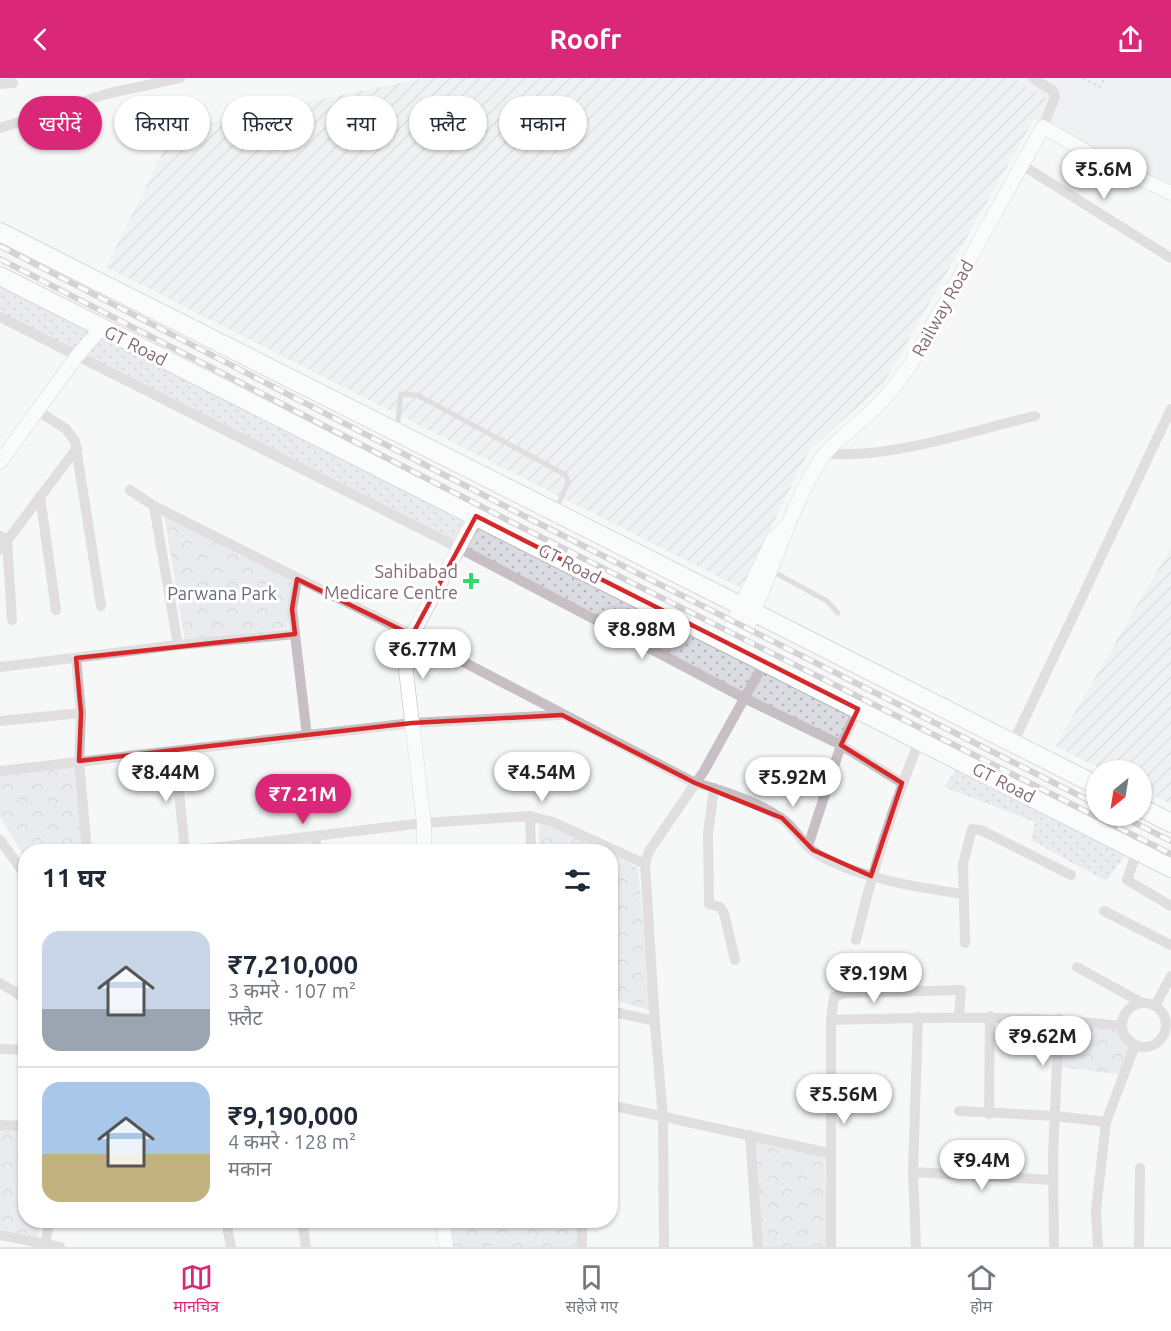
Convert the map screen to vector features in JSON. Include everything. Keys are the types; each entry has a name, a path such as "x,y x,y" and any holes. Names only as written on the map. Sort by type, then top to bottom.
{"highway":[{"path":"0,232 1086,780"},
{"name":"GT Road","path":"0,276 764,663 920,739 1171,868"},
{"path":"1152,813 1171,823"}],"street":[{"path":"0,128 110,93 180,78"},
{"name":"Railway Road","path":"730,645 772,571 783,545 787,525 825,453 896,387 1043,127 1055,97 1053,91 1033,78"},
{"path":"0,84 13,83"},
{"path":"1043,127 1101,160 1171,193"},
{"path":"1022,165 1171,258"},
{"path":"0,317 457,547 746,699 841,744 902,783"},
{"path":"0,462 77,356 102,327"},
{"path":"1013,743 1171,409"},
{"path":"38,411 71,434 77,448 100,606"},
{"path":"825,453 845,456 875,453 1035,416"},
{"path":"0,550 4,538 77,448"},
{"path":"130,490 154,506 412,635 695,783 714,788 782,818 808,846 820,854 871,876 964,894"},
{"path":"40,496 56,610"},
{"path":"154,506 178,645"},
{"path":"424,844 424,824 405,663 412,635 457,547 476,516"},
{"name":"Railway Road","path":"749,610 773,539 787,525"},
{"path":"4,538 12,620"},
{"path":"297,579 292,609 307,736"},
{"path":"0,667 178,645 295,634"},
{"path":"76,658 81,712 79,761 86,844"},
{"path":"664,1247 663,1117 645,864 649,851 695,783 746,699 764,663"},
{"path":"808,846 841,744 858,709"},
{"path":"0,721 81,712"},
{"path":"0,771 412,723 562,715"},
{"path":"856,940 871,876 902,783 920,739"},
{"path":"175,752 184,844"},
{"path":"714,788 708,833 709,904 720,907 724,913 735,960"},
{"path":"530,816 531,844"},
{"path":"256,844 424,824 530,816 553,822 601,844"},
{"path":"965,943 963,864 969,834 975,827 1071,875"},
{"path":"316,838 316,844"},
{"path":"0,840 18,865"},
{"path":"1137,851 1127,880 1171,906"},
{"path":"618,852 645,864"},
{"path":"1104,911 1171,945"},
{"path":"1077,967 1142,1003 1155,1006 1164,1016 1167,1039 1153,1045 1135,1045 1126,1037 1122,1026 1129,1009 1142,1003"},
{"path":"1155,1006 1171,976"},
{"path":"0,983 18,994"},
{"path":"831,1247 829,1153 832,1002 838,994 961,990 959,1017"},
{"path":"618,1013 655,1021"},
{"path":"831,1020 990,1016 1059,1019 1122,1026"},
{"path":"989,1113 990,1016"},
{"path":"916,1247 914,1172 918,1017"},
{"path":"1054,1247 1053,1180 1059,1019"},
{"path":"1098,1247 1096,1210 1106,1122 1135,1045"},
{"path":"0,1049 18,1050"},
{"path":"618,1107 829,1153"},
{"path":"959,1111 1056,1116 1106,1122"},
{"path":"0,1125 18,1126"},
{"path":"750,1135 758,1247"},
{"path":"1139,1247 1140,1168"},
{"path":"914,1172 1053,1180"},
{"path":"45,1246 48,1228"},
{"path":"227,1228 231,1247"},
{"path":"303,1228 306,1247"},
{"path":"443,1228 446,1247"},
{"path":"582,1228 582,1247"},
{"path":"0,1235 45,1246 60,1247"}],"lane":[{"path":"397,433 399,398 405,393 417,395 566,475 568,482 555,512"},
{"path":"772,571 827,601 838,613"}],"path":[{"path":"1083,78 1100,87 1105,78"}],"highlighted area":[{"path":"476,516 858,709 841,745 902,783 871,876 813,850 782,818 695,783 562,715 412,723 79,761 81,713 76,658 295,634 292,609 297,579 412,635"}],"shaded area":[{"path":"424,78 1013,78 1046,98 884,383 809,451 741,588 106,267 164,150 210,150 210,123 222,120 222,150 314,150 314,101 326,98 326,150 397,150 397,96 337,96"},
{"path":"1013,78 1171,78 1171,184 1142,175 1034,119 1046,98"},
{"path":"1171,547 1171,804 1152,795 1152,760 1086,762 1055,746"}],"green space":[{"path":"0,276 855,707 841,744 0,317"},
{"name":"Parwana Park","path":"164,514 293,580 287,628 185,642"},
{"path":"961,762 1131,848 1106,881 1031,840 1035,822 944,787"},
{"path":"76,767 83,844 18,846 0,817 0,771"},
{"path":"540,816 594,844 538,844"},
{"path":"311,834 312,844 244,844"},
{"path":"618,857 638,868 652,1011 618,1001"},
{"path":"1060,1020 1118,1023 1138,1041 1124,1075 1060,1067"},
{"path":"0,1128 18,1129 18,1228 40,1228 38,1238 0,1229"},
{"path":"749,1140 825,1157 827,1247 755,1247"},
{"path":"449,1228 578,1228 578,1247 450,1247"}],"railway":[{"path":"0,246 530,519 1086,799"},
{"path":"0,259 525,529 1171,854"},
{"path":"1141,826 1171,841"}],"place":[{"name":"Sahibabad Medicare Centre","path":"471,581"}]}
